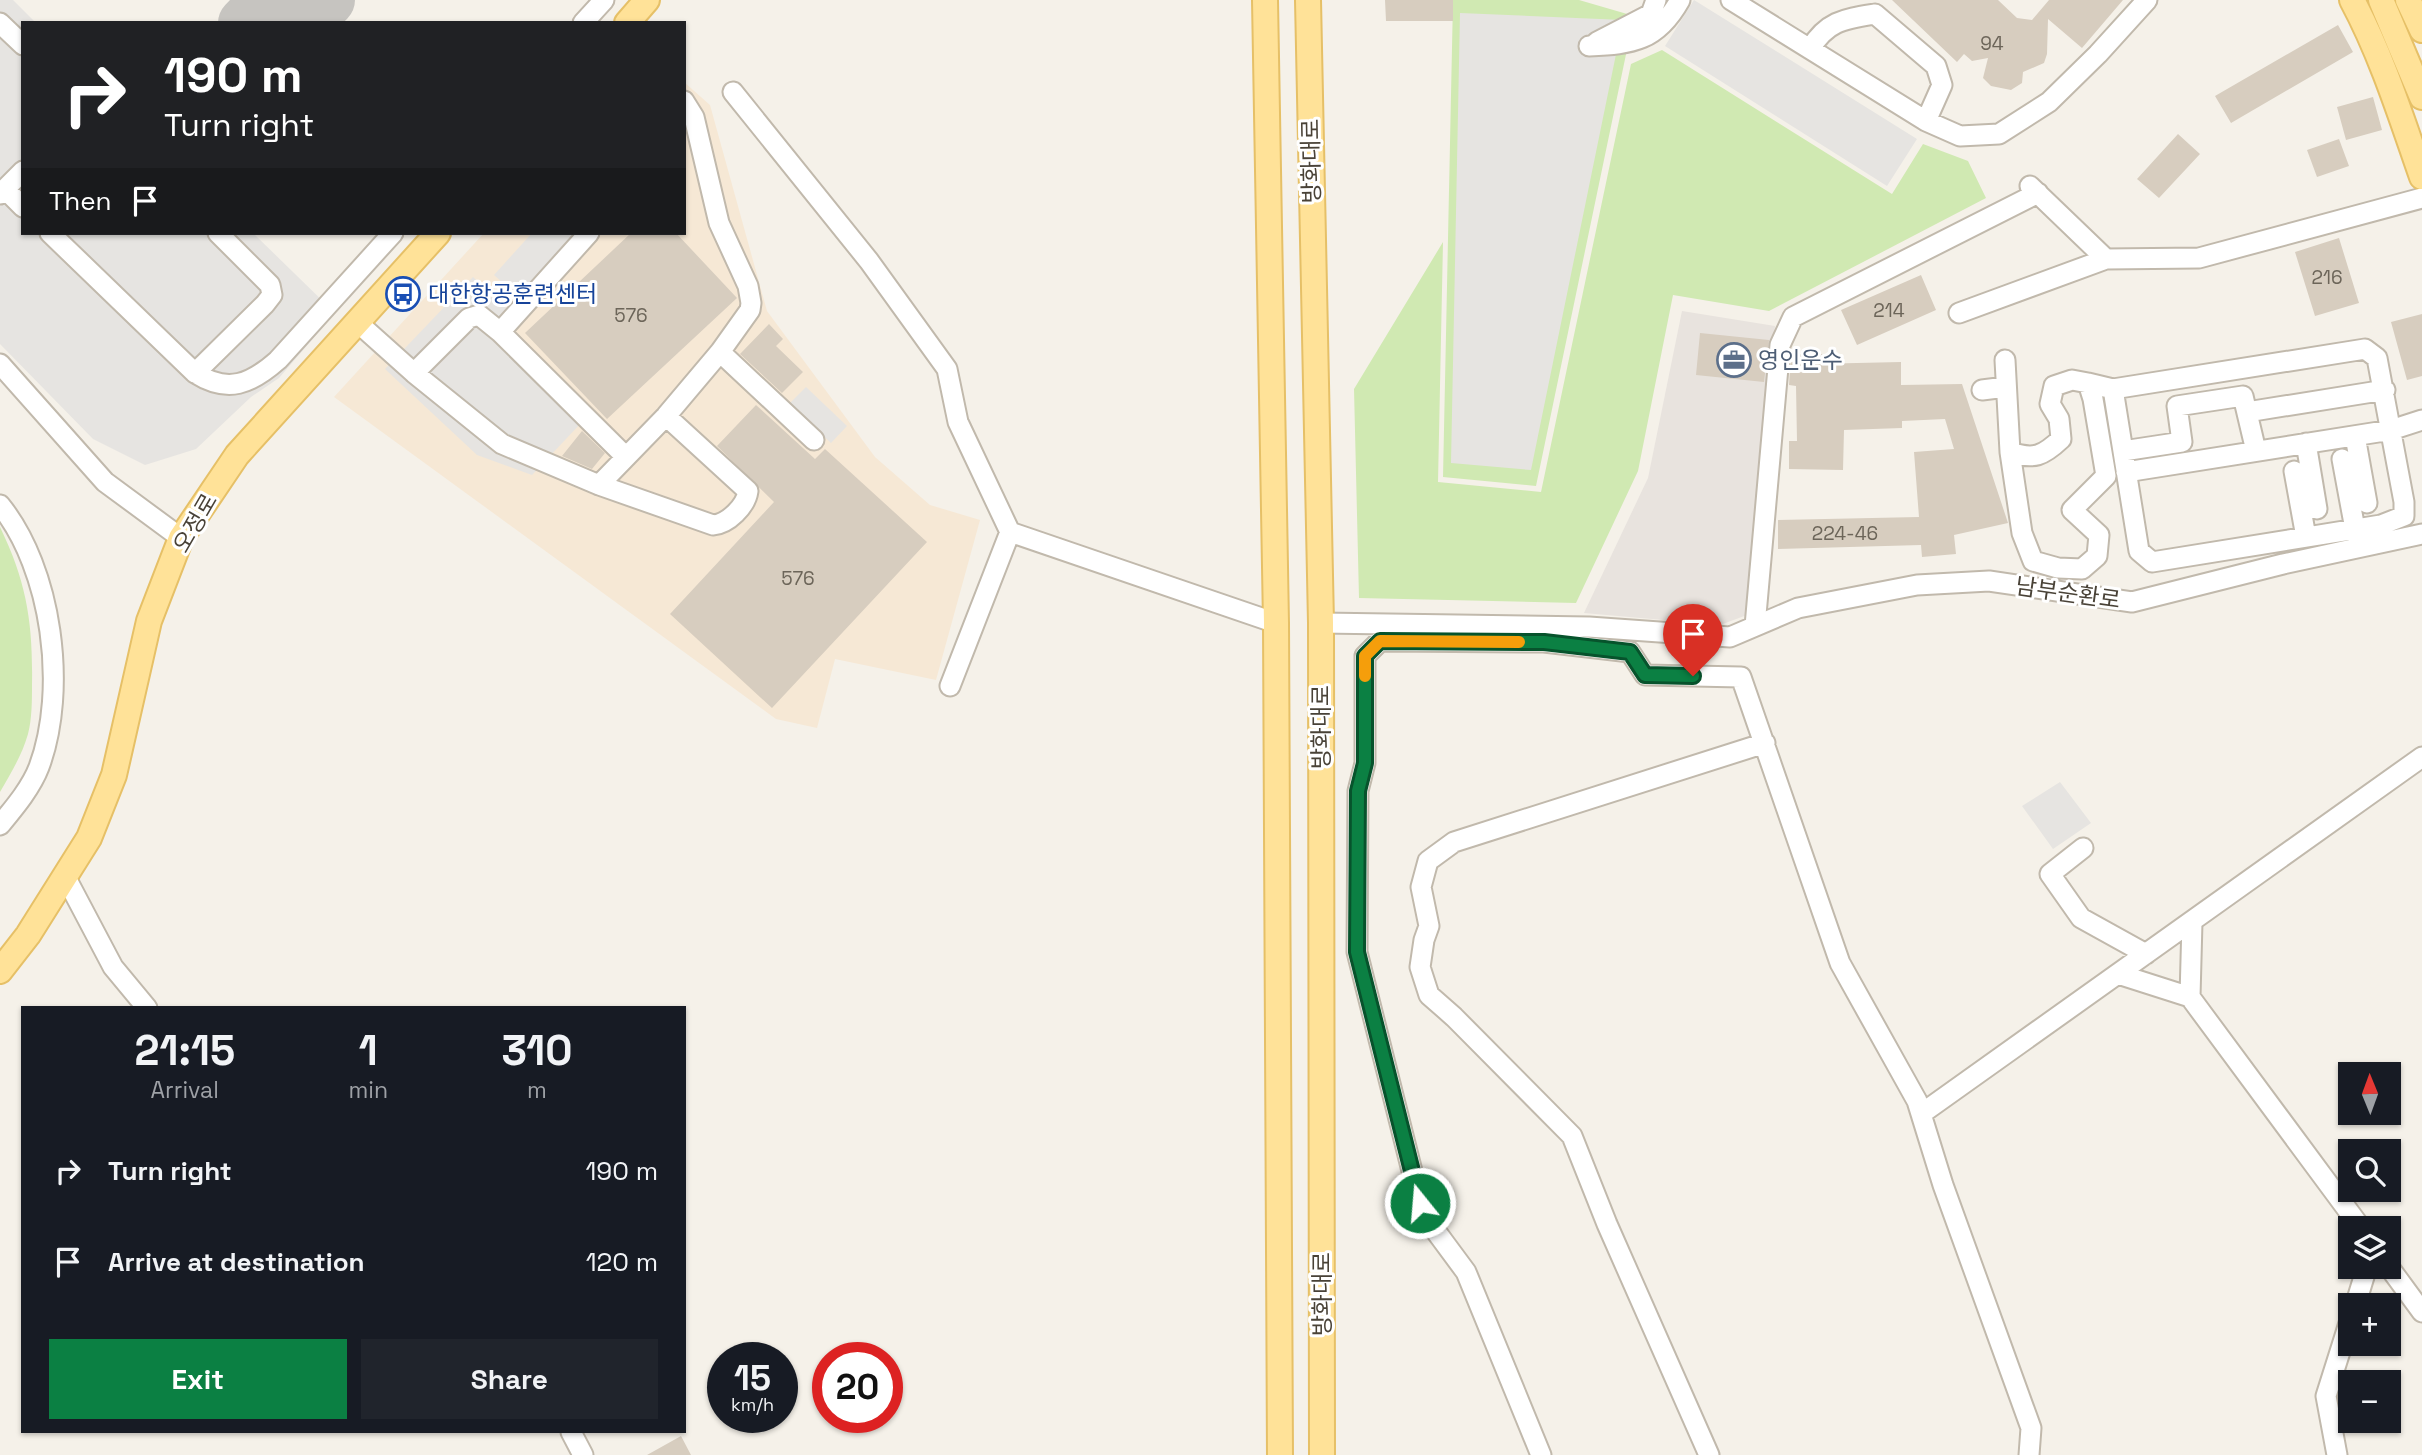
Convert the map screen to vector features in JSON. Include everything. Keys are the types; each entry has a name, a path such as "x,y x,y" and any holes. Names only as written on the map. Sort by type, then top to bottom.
{"main road":[{"path":"629,21 647,0"},
{"name":"방화대로","path":"1265,0 1276,624 1280,1455"},
{"name":"방화대로","path":"1308,0 1321,623 1322,1455"},
{"path":"2352,0 2366,25 2391,88 2422,177"},
{"path":"2381,0 2422,97"},
{"path":"2408,0 2422,30"},
{"name":"오정로","path":"0,971 27,935 89,838 114,775 149,621 181,538 237,455 436,235"}],"street":[{"path":"585,21 604,0"},
{"path":"1656,0 1651,14 1589,46 1621,45 1652,34 1666,23 1680,0"},
{"path":"1731,0 1926,121 1960,136 1999,134 2049,102 2147,0"},
{"path":"1810,49 1821,31 1849,19 1875,14 1936,66 1942,85 1926,121"},
{"path":"0,23 21,43"},
{"path":"733,92 869,261 947,369 958,422 1010,532 1276,624"},
{"path":"599,485 666,416 748,316 751,303 748,286 719,223 687,115"},
{"path":"21,173 2,191 21,205"},
{"path":"1755,626 1780,345 1793,317 2033,189 2106,259"},
{"path":"1959,313 2106,259 2199,258 2422,198"},
{"path":"52,235 195,373 221,385 247,382 261,375 278,360 391,235"},
{"path":"195,373 272,295 270,285 220,235"},
{"path":"500,332 587,235"},
{"path":"414,373 474,315 484,317 626,457"},
{"path":"357,322 414,373 502,444 599,485 713,524 720,524 730,518 746,501 746,487 666,416"},
{"path":"2010,452 2026,457 2047,453 2061,439 2059,419 2050,404 2054,386 2072,380 2113,389 2365,349 2377,358 2385,390 2404,516 2381,525 2152,562 2139,551 2113,389"},
{"path":"720,352 814,440"},
{"path":"2005,360 2010,452 2022,533 2033,561 2058,568 2082,569 2097,556 2099,535 2072,510 2106,476 2088,383"},
{"path":"0,363 105,482 181,538"},
{"path":"1982,390 2006,387"},
{"path":"2247,412 2385,390"},
{"path":"2123,451 2182,442 2177,406 2243,396 2256,451"},
{"path":"2126,472 2391,430 2422,420"},
{"path":"2355,436 2370,490"},
{"path":"2306,443 2355,529"},
{"path":"2292,481 2306,537"},
{"path":"0,505 12,519 31,555 42,590 53,666 52,699 39,768 18,803 0,825"},
{"path":"950,686 1010,532"},
{"name":"남부순환로","path":"1321,623 1589,627 1730,637 1798,608 1917,585 1989,581 2132,603 2283,564 2422,534"},
{"path":"1541,1455 1466,1272 1429,1222 1420,1203 1357,952 1358,791 1365,763 1365,656 1380,641 1544,642 1630,652 1645,675 1741,677 1840,963 1917,1101 1943,1185 2031,1428 2029,1455"},
{"path":"1709,1455 1607,1224 1572,1136 1429,995 1420,967 1429,926 1421,887 1428,860 1454,842 1765,743"},
{"path":"1921,1114 2422,757"},
{"path":"2083,848 2050,874 2081,918 2146,954"},
{"path":"65,876 113,967 145,1006"},
{"path":"2189,997 2192,922"},
{"path":"2118,974 2189,997 2352,1216"},
{"path":"2398,1279 2422,1312"},
{"path":"2336,1455 2326,1396 2339,1356"},
{"path":"572,1433 583,1455"}],"shaded area":[{"path":"0,0 13,0 34,21 21,21 21,235 255,235 335,313 279,378 251,397 196,449 145,465 93,439 0,344"},
{"path":"1694,0 1917,139 1887,186 1665,46"},
{"path":"1460,13 1623,20 1531,470 1451,463"},
{"name":"대한항공훈련센터","path":"686,84 710,105 767,311 875,457 930,505 980,520 936,680 835,659 817,728 776,719 334,397 482,235 686,235"},
{"path":"530,235 580,235 521,299 494,275"},
{"path":"473,277 511,312 490,334 582,422 532,475 477,455 385,369"},
{"name":"영인운수","path":"1682,311 1775,326 1747,615 1720,625 1584,613 1648,478"},
{"path":"806,387 847,426 831,443 789,404"},
{"path":"2060,782 2091,823 2053,849 2022,806"}],"green space":[{"path":"1453,0 1579,0 1634,16 1536,486 1443,477"},
{"path":"1662,50 1892,194 1923,144 1968,161 1986,198 1769,311 1673,295 1638,471 1576,603 1359,598 1354,389 1443,242 1438,482 1541,492 1631,64"},
{"path":"0,527 17,567 26,604 31,642 32,710 28,734 0,792"}],"building":[{"path":"1385,0 1453,0 1453,21 1386,21"},
{"path":"1892,0 1998,0 2017,18 2032,20 2049,0 2123,0 2082,48 2048,19 2047,54 2044,63 2023,72 2022,83 2011,90 1991,86 1983,78 1988,58 1972,61 1964,54 1957,62"},
{"path":"2338,25 2353,52 2231,123 2215,96"},
{"path":"2373,97 2382,130 2346,140 2337,107"},
{"path":"2178,134 2200,154 2159,198 2137,179"},
{"path":"2339,139 2349,166 2317,177 2307,150"},
{"path":"629,235 678,235 737,298 607,419 525,333"},
{"path":"2339,238 2359,303 2315,316 2295,252"},
{"path":"1921,275 1936,310 1857,345 1841,310"},
{"path":"2422,314 2422,376 2407,380 2391,322"},
{"path":"769,324 783,339 776,346 803,372 782,393 740,354"},
{"path":"1700,333 1769,340 1764,382 1696,375"},
{"path":"1791,354 1837,354 1813,364 1901,362 1901,385 1962,384 2008,523 1954,535 1956,554 1922,557 1921,545 1778,549 1778,520 1919,517 1914,452 1954,449 1945,419 1902,421 1902,428 1844,430 1843,470 1789,469 1789,441 1797,441 1796,386 1789,385"},
{"path":"756,405 815,459 825,449 927,542 772,708 670,614 774,502 717,446"},
{"path":"582,431 605,453 592,469 562,456"},
{"path":"681,1436 691,1455 647,1455"}],"taxiway":[{"path":"246,21 266,0"},
{"path":"308,21 329,0"}],"slow traffic":[{"path":"1365,676 1365,656 1380,641 1519,642"}],"place":[{"name":"대한항공훈련센터","path":"403,294"},
{"name":"영인운수","path":"1734,360"}],"route":[{"path":"1420,1203 1357,952 1358,791 1365,763 1365,656 1380,641 1544,642 1630,652 1645,675 1693,676"}]}
